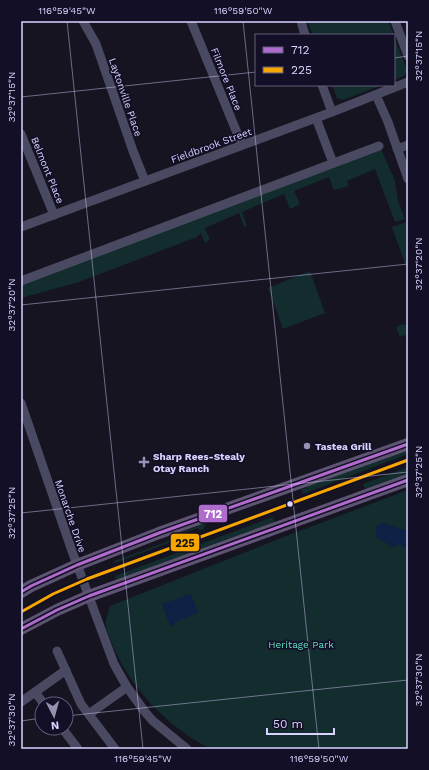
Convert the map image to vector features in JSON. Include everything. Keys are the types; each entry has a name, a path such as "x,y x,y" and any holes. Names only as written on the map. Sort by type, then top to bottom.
{"main road":[{"path":"21,592 77,565 159,533 408,444"},
{"path":"21,629 57,610 89,596 408,480"}],"street":[{"name":"Laytonville Place","path":"83,21 96,44 145,181"},
{"name":"Filmore Place","path":"191,21 242,145"},
{"path":"301,21 305,34"},
{"path":"395,21 408,56"},
{"name":"Fieldbrook Street","path":"21,227 316,118 408,82"},
{"path":"322,86 332,112"},
{"path":"376,95 388,122 408,179"},
{"path":"316,118 333,163"},
{"name":"Belmont Place","path":"21,134 54,215"},
{"path":"397,149 408,145"},
{"path":"21,281 379,146"},
{"name":"Monarche Drive","path":"21,403 77,565 114,664 127,687 153,721 187,749"},
{"path":"57,651 81,704 115,749"},
{"path":"21,702 66,670"},
{"path":"89,714 127,687"},
{"path":"34,692 37,696"},
{"path":"68,736 78,749"}],"green space":[{"path":"307,21 388,21 394,34 313,34"},
{"path":"395,39 407,70 404,76 395,80"},
{"path":"332,86 379,86 343,100 337,98"},
{"path":"381,149 395,181 398,201 405,219 395,222 375,169 347,181 349,186 334,190 329,177 294,191 300,204 290,209 284,194 242,212 247,226 244,227 239,213 205,228 210,240 205,243 201,233 197,237 79,282 21,298 21,283"},
{"path":"406,222 408,229 408,266 406,266 392,227"},
{"path":"310,271 325,313 283,329 268,288"},
{"path":"403,324 408,326 408,334 400,337 396,327"},
{"path":"408,449 408,454 303,494 301,489 307,488 307,486"},
{"path":"408,467 408,472 400,477 366,490 363,484"},
{"name":"Heritage Park","path":"408,490 408,749 211,749 179,729 151,704 139,690 119,658 106,629 110,606 286,536"},
{"path":"273,517 275,523 117,581 115,576"},
{"path":"207,522 201,530 197,528 181,534 174,541 115,563 114,561 166,542 182,532"}],"water":[{"path":"381,523 401,529 408,529 408,548 405,548 399,544 393,547 376,537 376,526"},
{"path":"191,594 198,613 175,622 175,624 170,626 162,604"}],"transit line":[{"name":"712","path":"21,592 77,565 159,533 408,444"},
{"name":"225","path":"21,612 53,594 87,579 408,460"},
{"name":"712","path":"21,629 57,610 89,596 408,480"}],"place":[{"name":"Tastea Grill","path":"307,446"},
{"name":"Sharp Rees-Stealy Otay Ranch","path":"144,462"}]}
